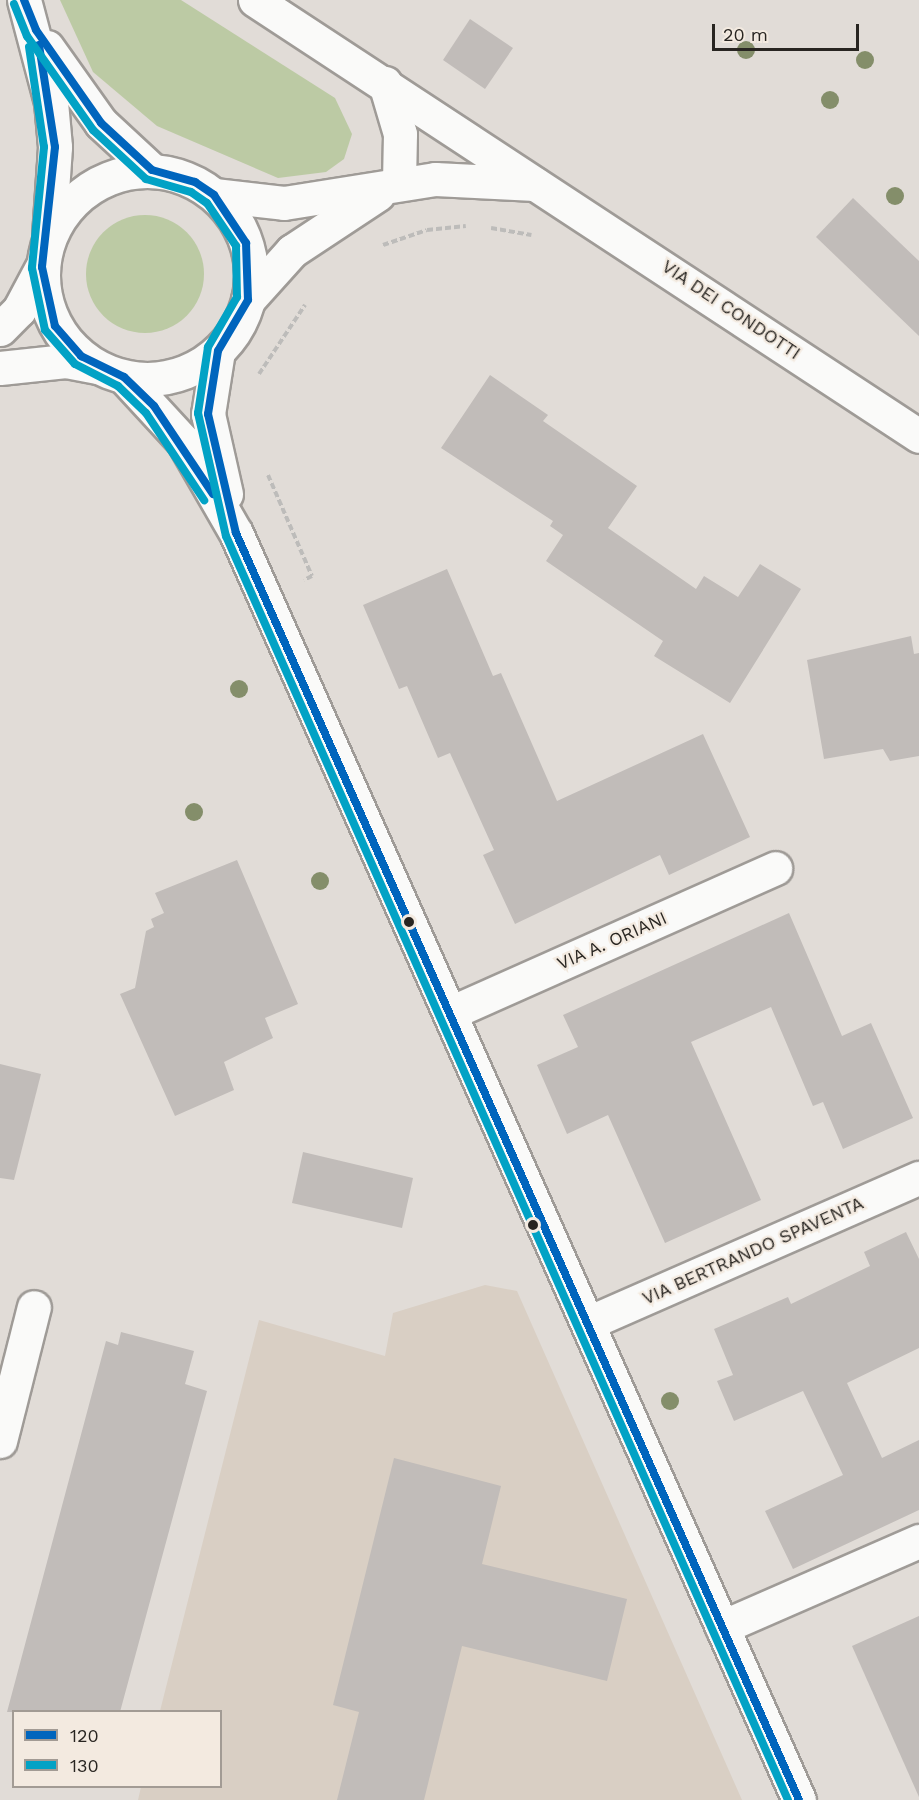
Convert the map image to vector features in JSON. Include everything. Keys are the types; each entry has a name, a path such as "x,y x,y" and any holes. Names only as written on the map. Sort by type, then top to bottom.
{"main road":[{"path":"24,0 36,30 55,147 45,253 55,326 111,372 183,441 236,533 799,1800"},
{"name":"VIA DEI CONDOTTI","path":"255,0 542,185 919,436"},
{"path":"36,30 101,123 152,170 195,182 214,195 246,243 248,300 218,351 208,414 236,533"},
{"path":"385,83 400,134 399,182"},
{"path":"0,329 19,310 45,253 78,196 100,181 152,170"},
{"name":"VIA DEI CONDOTTI","path":"214,195 284,202 399,182 489,178 542,185"},
{"name":"VIA DEI CONDOTTI","path":"248,300 292,251 335,219 399,182"},
{"path":"0,368 66,361 111,372 167,377 190,370 218,351"},
{"name":"VIA A. ORIANI","path":"450,1014 775,868"},
{"name":"VIA BERTRANDO SPAVENTA","path":"588,1323 919,1178"},
{"path":"0,1441 34,1307"},
{"path":"722,1627 919,1541"}],"path":[{"path":"376,247 427,230 471,225"},
{"path":"483,227 540,238"},
{"path":"255,382 312,295"},
{"path":"263,464 312,576"}],"shaded area":[{"path":"485,1285 517,1291 742,1800 138,1800 141,1788 222,1788 222,1710 160,1710 259,1320 385,1356 393,1313"}],"green space":[{"path":"60,0 181,0 335,98 352,134 344,159 326,172 278,178 157,126 93,72"},
{"path":"145,215 168,220 187,232 199,251 204,274 199,297 187,316 168,328 145,333 122,328 103,316 91,297 86,274 91,251 103,232 122,220"}],"building":[{"path":"470,19 513,48 485,89 443,60"},
{"path":"853,198 919,261 919,336 816,237"},
{"path":"490,375 548,415 543,421 637,486 608,528 696,589 704,576 738,597 760,564 801,589 730,703 654,656 663,641 546,561 563,535 550,526 553,521 441,448"},
{"path":"447,569 493,676 501,673 557,801 703,734 750,837 669,875 660,855 515,924 483,855 494,850 450,753 438,758 407,686 399,689 363,605"},
{"path":"911,636 914,654 919,653 919,756 890,761 883,749 824,759 807,660"},
{"path":"237,860 298,1004 265,1018 273,1038 224,1062 234,1090 175,1116 120,994 135,988 146,931 154,927 151,919 164,913 155,893"},
{"path":"789,913 842,1036 871,1023 913,1118 843,1149 823,1102 813,1106 771,1007 691,1042 761,1200 665,1243 608,1115 567,1134 537,1065 578,1047 563,1015"},
{"path":"0,1064 41,1074 14,1180 0,1178"},
{"path":"303,1152 413,1178 402,1228 292,1203"},
{"path":"906,1232 919,1259 919,1348 847,1383 882,1458 919,1440 919,1510 793,1569 765,1511 843,1475 803,1391 734,1421 717,1381 733,1375 714,1329 788,1297 791,1304 870,1266 864,1252"},
{"path":"121,1332 194,1351 185,1384 207,1391 121,1710 12,1710 12,1712 7,1712 106,1341 118,1345"},
{"path":"394,1458 501,1486 482,1564 627,1599 607,1681 462,1646 424,1800 337,1800 359,1712 333,1705"},
{"path":"919,1616 919,1797 852,1646"}],"transit line":[{"name":"120","path":"24,0 36,30 101,123 152,170 195,182 214,195 246,243 248,300 218,351 208,414 236,533 799,1800"},
{"name":"130","path":"14,4 27,36 93,130 146,179 191,192 207,203 236,246 237,297 208,347 198,413 226,536 788,1800"},
{"name":"120","path":"39,45 55,147 42,267 55,326 81,356 124,377 154,406 213,494"},
{"name":"130","path":"29,47 44,147 32,268 45,330 75,364 118,386 146,413 204,500"}]}
